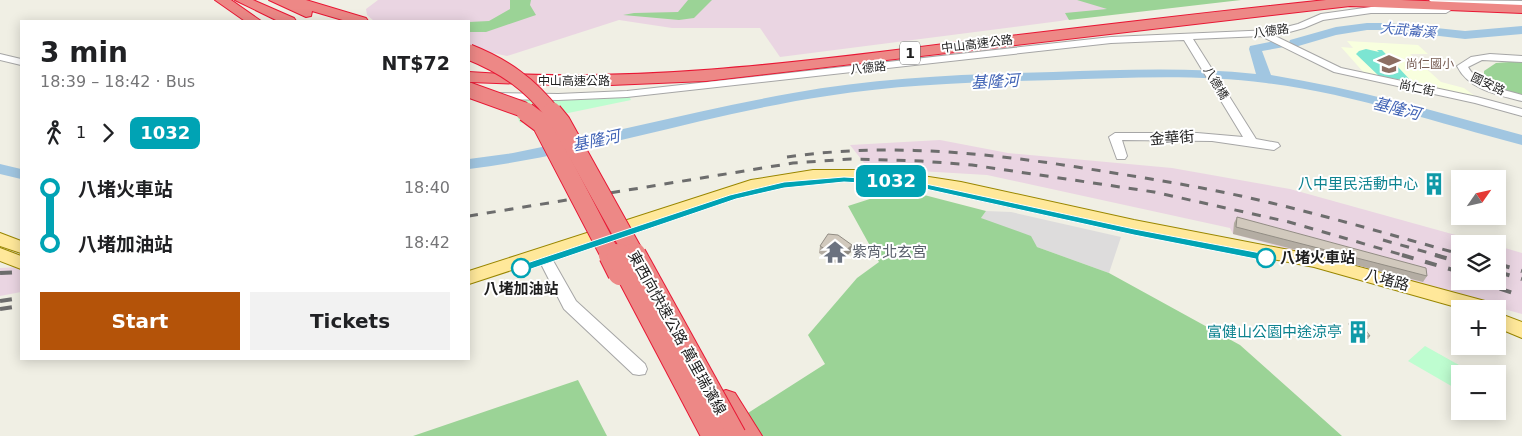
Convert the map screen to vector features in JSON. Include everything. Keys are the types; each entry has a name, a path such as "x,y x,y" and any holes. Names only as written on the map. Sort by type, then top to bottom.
{"highway":[{"path":"294,0 322,11 357,20"},
{"name":"中山高速公路","path":"470,70 565,76 745,66 1096,24 1321,0"},
{"path":"233,1 232,12 244,20"},
{"path":"233,1 253,20"},
{"path":"233,1 277,20"},
{"path":"233,1 286,20"},
{"path":"278,1 335,20"},
{"path":"1350,2 1522,9"},
{"name":"中山高速公路","path":"470,77 560,82 628,81 752,71 1095,29 1350,2 1375,5"},
{"name":"東西向快速公路 萬里瑞濱線","path":"470,52 510,70 522,78 534,89 556,116 648,281 716,434"},
{"name":"東西向快速公路 萬里瑞濱線","path":"470,60 502,76 519,88 547,122 716,434"},
{"path":"470,90 522,110 542,124 716,434"},
{"path":"648,281 706,367 749,436"}],"main road":[{"name":"八堵路","path":"470,278 729,192 781,180 843,174 884,175 961,187 1315,265 1453,300"},
{"name":"八堵路","path":"470,286 733,197 784,185 844,179 884,180 922,185 1134,232 1315,265 1451,305"},
{"path":"0,239 20,248"},
{"path":"0,254 20,263"},
{"path":"1506,314 1522,319"},
{"path":"1506,324 1522,331"}],"street":[{"name":"八德路","path":"1420,6 1443,1 1522,4"},
{"name":"八德路","path":"470,94 524,97 627,94 1111,40 1264,34 1287,31 1321,17 1375,5 1522,9"},
{"name":"尚仁街","path":"1264,34 1313,60 1338,70 1477,100 1522,113"},
{"name":"八德橋","path":"1187,37 1251,140"},
{"path":"0,57 20,62"},
{"name":"國安路","path":"1522,59 1477,58 1467,60 1462,66 1464,73 1476,81 1522,98"},
{"name":"金華街","path":"1121,156 1115,137 1121,136 1142,140 1150,136 1203,136 1251,140 1274,146"},
{"path":"546,260 570,304 639,368"}],"shaded area":[{"path":"378,0 1103,0 1126,9 1060,21 780,57 760,28 672,28 619,20 507,56 470,48 470,20 373,20 367,15 366,9"},
{"name":"尚仁國小","path":"1347,41 1418,45 1428,54 1410,54 1441,82 1464,88 1479,99 1365,74 1341,47 1353,48"},
{"path":"1366,49 1379,52 1377,50 1382,50 1413,83 1408,83 1405,80 1380,77 1356,54"},
{"path":"940,140 1008,153 1172,168 1290,189 1456,235 1451,235 1451,290 1506,290 1506,248 1522,253 1522,314 1506,310 1506,300 1471,300 1233,234 1230,228 987,175 868,168 850,145"},
{"path":"986,211 1011,212 1121,237 1109,273 1037,247 981,218"},
{"path":"20,267 20,292 0,296 0,268"}],"green space":[{"path":"510,0 531,0 530,5 536,15 486,32 470,32 470,22 489,21 510,9"},
{"path":"688,0 712,0 694,18 679,20 623,15 678,12"},
{"path":"1077,0 1241,0 1069,20 1065,13 1107,9"},
{"path":"1522,61 1522,96 1505,90 1484,74 1484,71 1496,63"},
{"path":"629,96 631,100 520,123 514,110 514,97"},
{"path":"901,189 986,211 981,218 1031,236 1037,247 1109,273 1240,345 1342,436 712,436 825,364 808,335 857,278 879,262 848,206"},
{"path":"1425,346 1459,365 1451,365 1451,386 1408,361"},
{"path":"578,380 607,436 413,436"}],"building":[{"path":"1237,217 1426,268 1427,276 1236,227"},
{"path":"828,234 838,235 852,245 838,257 820,246"},
{"path":"1350,321 1359,321 1370,336 1361,336"}],"waterway":[{"name":"大武崙溪","path":"1295,43 1336,31 1367,26 1388,26 1443,34 1465,35 1522,30"},
{"name":"大武崙溪","path":"1265,79 1255,49 1279,44"},
{"name":"基隆河","path":"470,164 513,158 794,97 901,83 1010,77 1151,74 1197,74 1265,79"},
{"name":"基隆河","path":"1265,79 1363,97 1522,140"},
{"name":"基隆河","path":"0,169 20,174"}],"railway":[{"path":"787,157 860,151 932,151 1004,157 1077,167 1159,180 1268,202 1451,252"},
{"path":"470,216 793,163 851,159 921,161 972,165 1154,192 1289,222 1406,256"},
{"path":"1383,240 1440,256"},
{"path":"1402,255 1451,269"},
{"path":"1435,255 1451,259"},
{"path":"1506,266 1522,271"},
{"path":"0,273 20,272"},
{"path":"1506,274 1522,279"},
{"path":"1504,290 1522,296"},
{"path":"0,301 20,298"},
{"path":"0,309 20,306"}],"bus line":[{"name":"1032","path":"521,268 733,197 784,185 815,180 844,179 884,180 912,184 1134,232 1266,258"}],"place":[{"name":"尚仁國小","path":"1389,64"},
{"name":"八中里民活動中心","path":"1434,184"},
{"name":"紫宵北玄宮","path":"835,252"},
{"name":"八堵火車站","path":"1266,258"},
{"name":"八堵加油站","path":"521,268"},
{"name":"富健山公園中途涼亭","path":"1358,332"}]}
